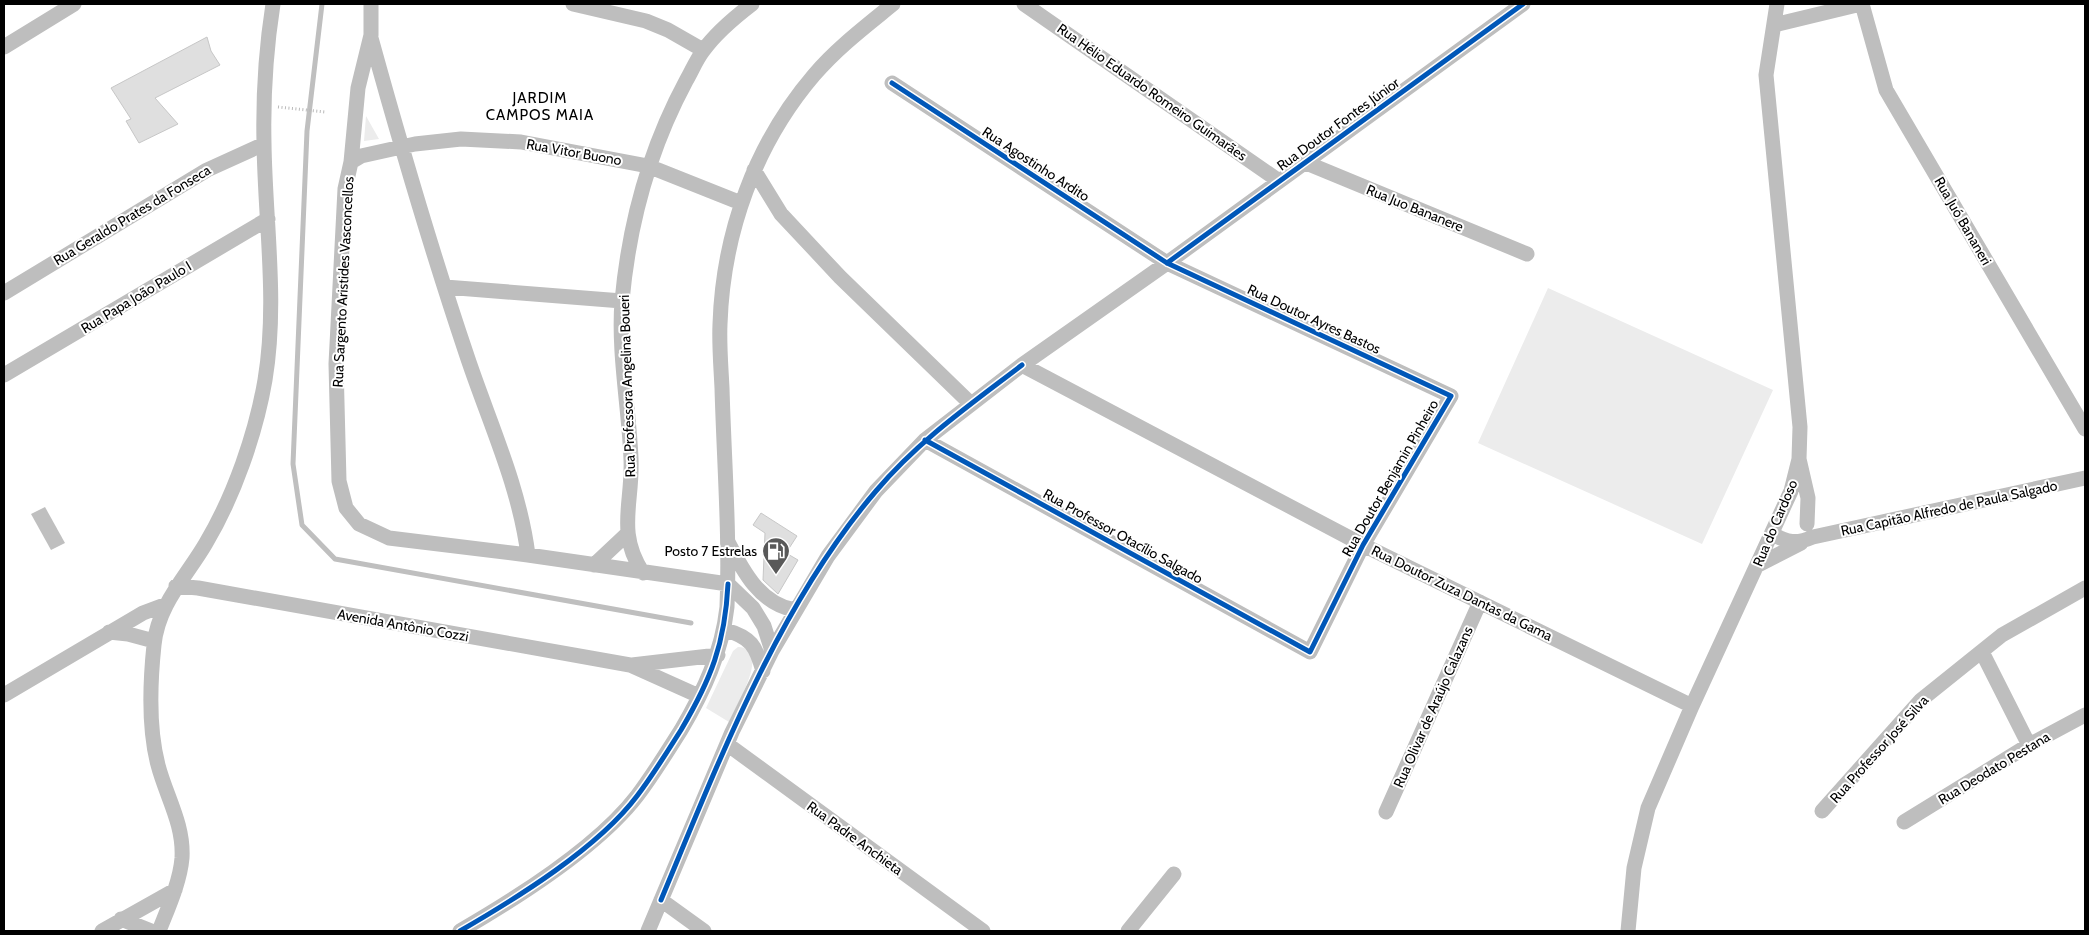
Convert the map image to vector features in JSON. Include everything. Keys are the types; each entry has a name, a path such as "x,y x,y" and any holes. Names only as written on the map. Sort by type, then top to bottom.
{"street":[{"path":"4,47 74,4"},
{"path":"160,931 175,890 182,860 182,843 178,820 158,764 152,728 151,680 154,641 167,604 176,586 206,544 223,510 250,440 265,381 269,349 271,294 264,144 273,4"},
{"name":"Rua Sargento Aristides Vasconcellos","path":"371,4 370,35 358,88 351,162 345,189 336,364 340,481 346,508 359,524 389,538 528,555 728,584"},
{"path":"573,4 646,21 668,30 703,50"},
{"name":"Rua Professora Angelina Boueri","path":"643,573 634,557 627,534 631,462 623,352 622,302 632,238 648,166 669,113 703,50 752,4"},
{"path":"460,931 498,909 560,866 608,827 636,798 691,712 699,696 718,654 724,630 728,584 720,324 726,269 741,202 754,170 784,115 814,74 847,42 893,4"},
{"name":"Rua Hélio Eduardo Romeiro Guimarães","path":"1024,4 1280,180"},
{"name":"Rua Doutor Fontes Júnior","path":"648,931 730,738 772,651 828,556 876,491 925,440 971,404 1523,4"},
{"name":"Rua do Cardoso","path":"1628,931 1634,868 1648,808 1692,706 1773,534 1782,513 1799,459 1800,427 1766,75 1777,4"},
{"path":"1774,25 1861,4"},
{"name":"Rua Juó Bananeri","path":"1861,4 1886,90 2085,429"},
{"name":"Rua Sargento Aristides Vasconcellos","path":"370,35 401,146 466,354 515,491 525,527 528,555"},
{"name":"Rua Agostinho Ardito","path":"892,83 1167,263"},
{"name":"Rua Vitor Buono","path":"401,146 461,139 521,142 648,166 741,202"},
{"name":"Rua Geraldo Prates da Fonseca","path":"4,292 207,170 264,144"},
{"name":"Rua Sargento Aristides Vasconcellos","path":"351,162 361,156 401,146"},
{"name":"Rua Juo Bananere","path":"1304,162 1526,254"},
{"path":"754,170 781,214 840,277 971,404"},
{"name":"Rua Papa João Paulo I","path":"4,375 268,219"},
{"name":"Rua Doutor Ayres Bastos","path":"1167,263 1451,396"},
{"path":"445,287 622,302"},
{"name":"Rua Doutor Zuza Dantas da Gama","path":"1022,366 1362,545 1692,706"},
{"name":"Rua Doutor Benjamin Pinheiro","path":"1310,652 1362,545 1451,396"},
{"name":"Rua Professor Otacílio Salgado","path":"925,440 1310,652"},
{"path":"1799,459 1808,498 1807,535"},
{"name":"Rua Capitão Alfredo de Paula Salgado","path":"1773,534 1789,542 1807,535 2085,478"},
{"path":"1782,513 1800,518 1807,535"},
{"path":"594,565 627,534"},
{"path":"1758,565 1807,535"},
{"path":"726,538 747,576 762,594 777,605 796,610"},
{"path":"728,584 753,608 764,626 772,651"},
{"name":"Avenida Antônio Cozzi","path":"176,586 198,588 630,665 699,696"},
{"name":"Rua Professor José Silva","path":"1822,811 1921,700 2002,635 2085,588"},
{"name":"Rua Olivar de Araújo Calazans","path":"1386,812 1480,602"},
{"path":"4,695 143,613 167,604"},
{"path":"724,630 739,634 751,642 758,651 763,671"},
{"path":"109,632 128,634 154,641"},
{"path":"1982,652 2029,745"},
{"name":"Avenida Antônio Cozzi","path":"630,665 718,654"},
{"name":"Rua Deodato Pestana","path":"1904,822 2029,745 2085,715"},
{"name":"Rua Padre Anchieta","path":"730,738 983,931"},
{"path":"1128,931 1174,874"},
{"path":"102,931 175,890"},
{"path":"661,900 704,931"},
{"path":"121,919 151,931"}],"path":[{"path":"274,107 325,112"}],"shaded area":[{"path":"366,116 379,139 364,141"},
{"path":"1548,288 1773,390 1702,544 1478,443"},
{"path":"45,507 65,543 51,550 31,514"},
{"path":"738,647 748,650 752,657 752,667 744,692 729,722 706,708 733,651"}],"building":[{"path":"207,37 211,51 220,65 155,98 178,124 139,143 126,121 131,119 111,88"},
{"path":"761,513 797,536 786,553 798,560 778,594 763,580 765,533 753,525"}],"waterway":[{"path":"322,4 307,131 293,464 302,525 335,559 691,623"}],"cycle path":[{"path":"1167,263 1523,4"},
{"path":"892,83 1167,263 1451,396 1363,545 1310,652 925,440"},
{"path":"661,900 728,740 754,686 780,634 841,535 892,473 927,439 1022,365"},
{"path":"460,931 531,887 579,853 621,815 637,796 681,730 701,694 720,643 724,625 728,584"}],"place":[{"name":"Posto 7 Estrelas","path":"776,575"}],"district":[{"name":"JARDIM CAMPOS MAIA","path":"540,106"}]}
